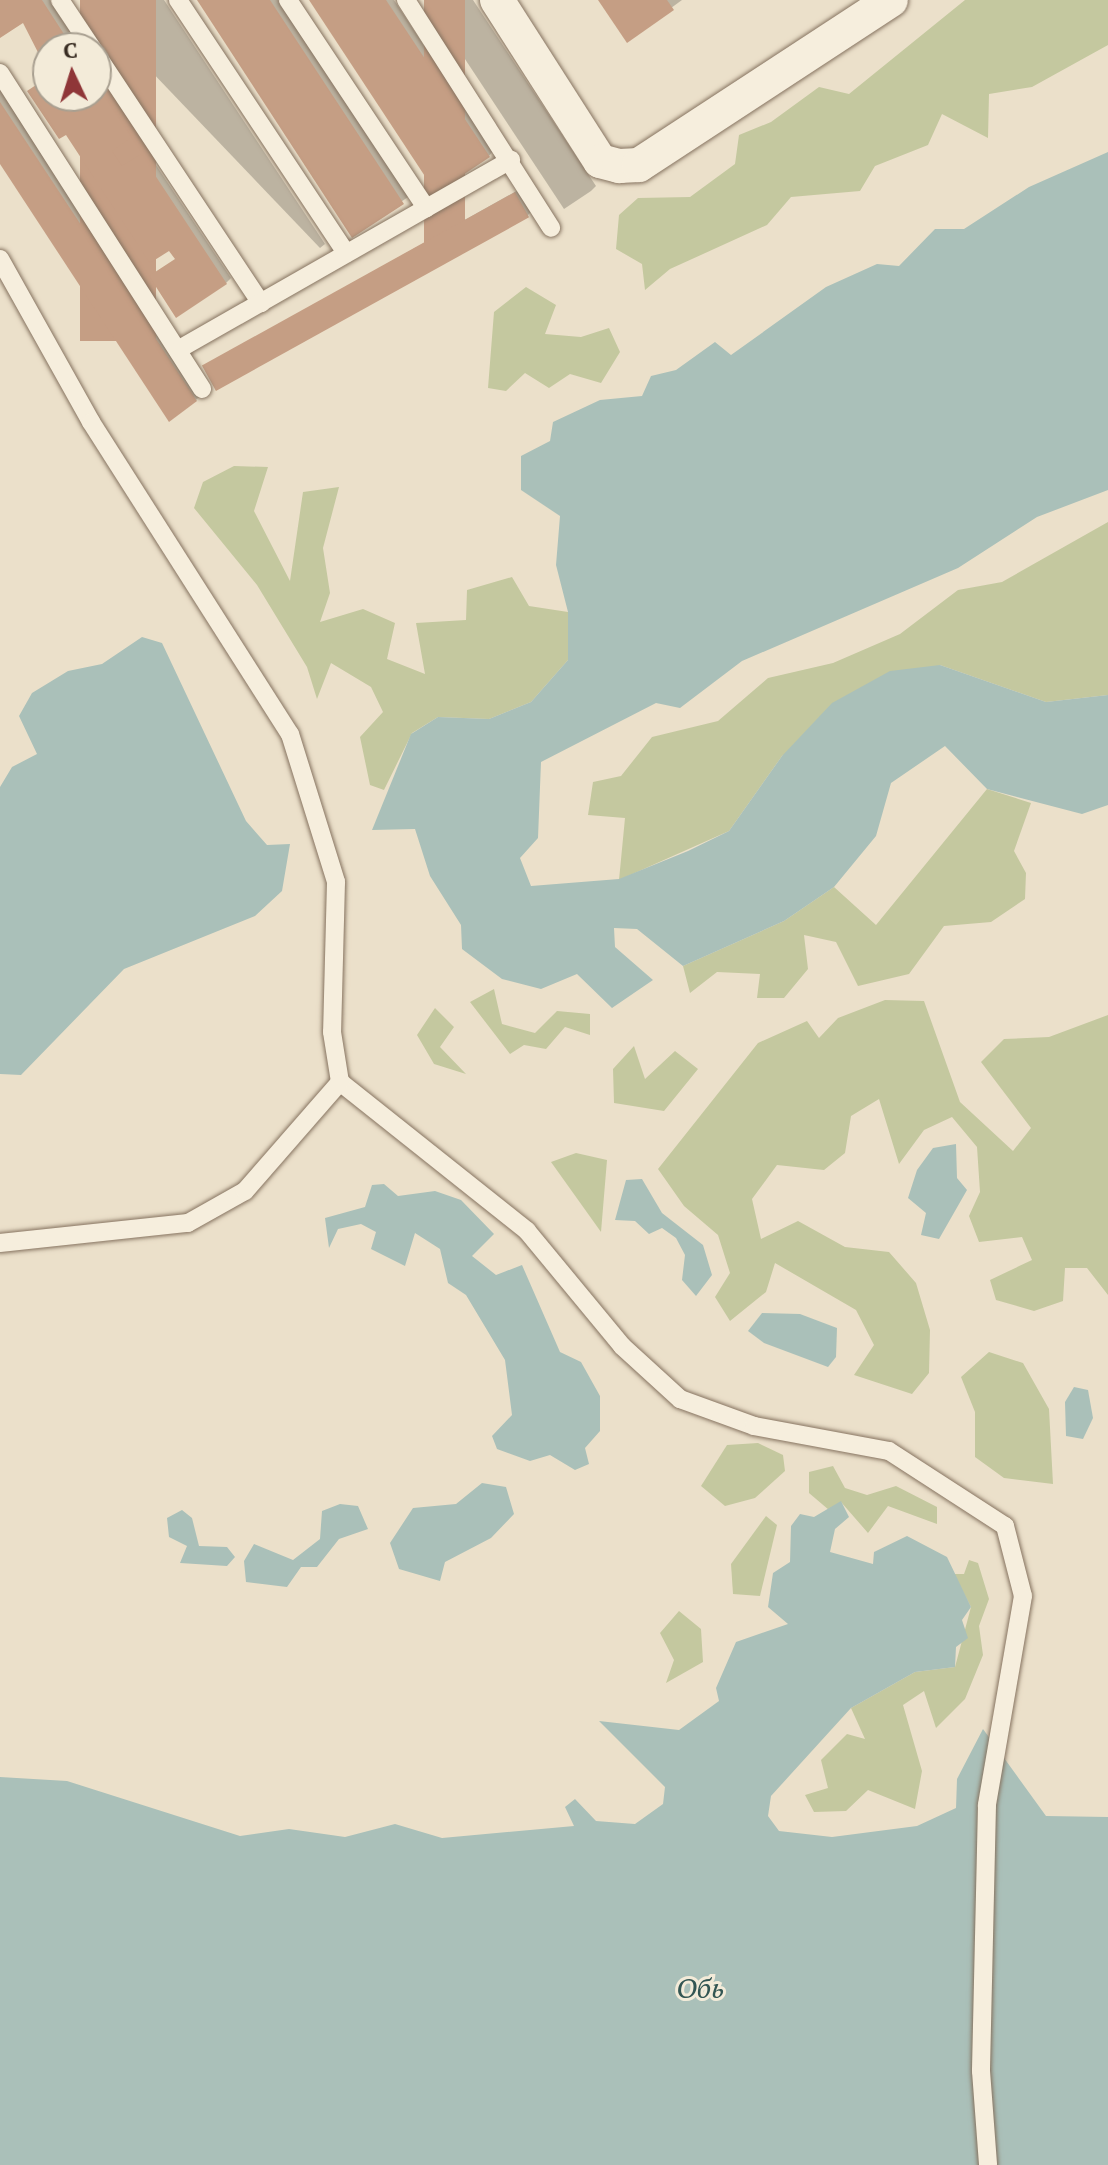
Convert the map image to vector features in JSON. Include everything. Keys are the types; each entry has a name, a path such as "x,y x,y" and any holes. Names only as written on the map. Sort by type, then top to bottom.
{"street":[{"path":"497,0 600,161 639,165 891,0"}],"lane":[{"path":"60,0 81,32"},
{"path":"178,0 346,253"},
{"path":"288,0 426,208"},
{"path":"406,0 511,160 551,228"},
{"path":"0,73 181,348 202,389"},
{"path":"112,78 261,303"},
{"path":"181,348 511,160"},
{"path":"0,259 91,422 290,734 336,882 332,1032 340,1082 527,1231 622,1346 680,1399 754,1426 889,1451 1005,1526 1023,1596 987,1805 981,2071 988,2165"},
{"path":"0,1243 188,1223 245,1191 340,1082"}],"green space":[{"path":"965,0 1108,0 1108,45 1032,87 989,94 988,138 942,114 928,145 875,166 860,191 791,197 767,225 670,269 645,290 642,264 616,249 619,215 638,198 690,197 735,164 739,135 771,122 819,87 849,94"},
{"path":"526,287 556,305 545,334 581,337 609,328 620,352 601,383 570,374 549,388 525,373 506,391 488,388 494,312"},
{"path":"234,466 268,467 254,511 290,581 303,492 339,487 323,548 330,593 320,622 363,609 395,623 387,659 425,674 416,623 466,620 467,590 512,577 529,606 568,612 568,660 531,702 489,719 438,717 412,733 384,790 370,785 360,737 383,712 371,687 331,663 317,699 307,667 257,585 194,508 203,482"},
{"path":"1108,522 1108,695 1046,702 940,665 782,756 729,831 619,880 625,818 588,815 593,782 621,776 652,737 718,721 768,678 833,663 900,634 958,590 1002,582"},
{"path":"987,789 1031,803 1014,851 1026,873 1025,899 991,922 944,926 909,974 858,986 836,942 804,935 808,969 784,998 757,998 760,974 717,972 690,993 683,966 784,921 834,887 876,925"},
{"path":"494,989 502,1024 535,1033 557,1011 590,1014 590,1035 565,1027 546,1049 524,1045 510,1054 470,1002"},
{"path":"885,1000 924,1001 960,1102 1013,1151 1031,1128 981,1062 1004,1039 1049,1037 1108,1015 1108,1295 1087,1268 1065,1268 1063,1301 1034,1311 996,1300 990,1280 1032,1260 1022,1237 979,1242 969,1216 980,1192 977,1147 952,1117 924,1130 899,1164 879,1099 851,1116 845,1153 824,1170 777,1165 752,1199 761,1239 798,1221 845,1247 889,1252 916,1283 930,1330 929,1373 912,1394 854,1375 874,1345 856,1310 775,1263 766,1292 730,1321 715,1297 730,1273 718,1235 684,1206 658,1169 758,1043 807,1021 819,1038 838,1018"},
{"path":"435,1008 454,1027 440,1047 466,1074 434,1064 417,1035"},
{"path":"634,1046 645,1079 675,1051 698,1069 664,1111 614,1103 613,1069"},
{"path":"576,1153 607,1160 601,1232 551,1162"},
{"path":"989,1352 1023,1363 1049,1409 1053,1484 1004,1478 975,1457 975,1412 961,1377"},
{"path":"758,1443 783,1455 785,1471 755,1498 725,1506 701,1486 727,1445"},
{"path":"833,1466 845,1488 867,1495 896,1486 937,1507 937,1524 888,1506 868,1533 841,1502 829,1510 809,1493 809,1472"},
{"path":"766,1516 777,1525 760,1596 733,1594 731,1564"},
{"path":"969,1560 978,1563 989,1599 979,1626 983,1655 965,1699 936,1728 924,1691 903,1705 922,1771 915,1809 868,1790 846,1811 814,1812 805,1795 828,1788 821,1760 847,1734 865,1739 851,1708 915,1672 955,1667 971,1607 954,1574 964,1574"},
{"path":"679,1611 701,1629 703,1662 666,1683 674,1660 660,1633"}],"water":[{"path":"1108,152 1108,490 1037,517 958,568 742,661 680,708 656,703 541,762 538,838 520,858 531,886 619,879 688,851 729,831 782,756 832,703 890,671 940,665 1046,702 1108,695 1108,805 1082,814 987,789 945,746 891,783 876,836 834,887 784,921 683,966 637,929 614,928 615,947 653,980 612,1008 577,974 541,989 502,979 462,949 461,925 430,876 415,829 372,830 411,734 438,717 489,719 531,702 568,660 568,612 556,565 560,516 521,490 521,456 550,441 553,422 600,400 642,396 651,376 676,370 715,342 731,355 826,287 877,264 899,266 935,229 964,229 1029,187"},
{"path":"142,637 162,643 246,821 267,845 290,844 282,891 255,916 124,969 21,1075 0,1074 0,787 12,767 37,754 19,716 32,693 68,671 102,664"},
{"path":"956,1144 957,1178 967,1190 939,1239 921,1235 926,1213 908,1198 917,1170 933,1148"},
{"path":"642,1179 662,1213 703,1245 712,1275 696,1296 682,1280 685,1255 676,1238 662,1228 649,1234 635,1221 615,1220 626,1180"},
{"path":"384,1184 398,1196 435,1191 461,1200 494,1234 472,1256 496,1275 522,1265 560,1352 581,1362 600,1396 600,1431 585,1448 589,1464 575,1470 550,1455 530,1461 497,1449 492,1436 512,1415 505,1360 466,1295 448,1283 440,1249 415,1233 405,1266 371,1249 376,1232 361,1224 338,1229 329,1248 325,1218 365,1207 372,1185"},
{"path":"762,1313 800,1314 837,1328 836,1357 828,1367 764,1343 748,1331"},
{"path":"1074,1387 1088,1390 1093,1418 1083,1439 1066,1436 1065,1402"},
{"path":"482,1483 506,1487 514,1514 491,1538 445,1562 440,1581 399,1569 390,1543 413,1508 456,1504"},
{"name":"Обь","path":"841,1501 849,1517 835,1529 830,1552 873,1564 874,1552 907,1536 947,1557 971,1607 962,1620 968,1638 956,1647 955,1667 915,1672 851,1708 771,1796 768,1816 779,1831 832,1837 917,1826 956,1808 957,1779 983,1729 1046,1816 1108,1817 1108,2165 0,2165 0,1777 67,1781 240,1836 289,1829 345,1837 395,1824 442,1838 574,1826 565,1807 575,1799 596,1821 635,1824 663,1804 665,1787 599,1721 679,1730 719,1701 716,1688 736,1642 788,1624 768,1607 773,1573 790,1562 791,1526 800,1514 814,1517"},
{"path":"340,1504 358,1506 368,1529 339,1539 317,1567 301,1567 287,1587 246,1582 244,1561 254,1544 293,1560 320,1539 322,1511"},
{"path":"182,1510 192,1518 199,1546 227,1547 235,1557 227,1566 180,1563 187,1546 169,1537 167,1518"}],"building":[{"path":"0,0 42,0 63,32 32,32 32,41 23,23 0,38"},
{"path":"80,0 156,0 156,341 80,341 80,112 112,112 112,32 80,32"},
{"path":"197,0 270,0 404,204 352,238"},
{"path":"309,0 386,0 490,157 436,193"},
{"path":"424,0 465,0 465,253 424,253"},
{"path":"598,0 667,0 674,10 627,43"},
{"path":"0,102 197,401 169,422 0,164"},
{"path":"112,106 132,137 112,151 122,166 141,154 227,284 176,318 149,276 175,259 169,251 150,263 66,135 59,139 41,112 112,112"},
{"path":"515,192 529,217 216,391 202,366"}]}
